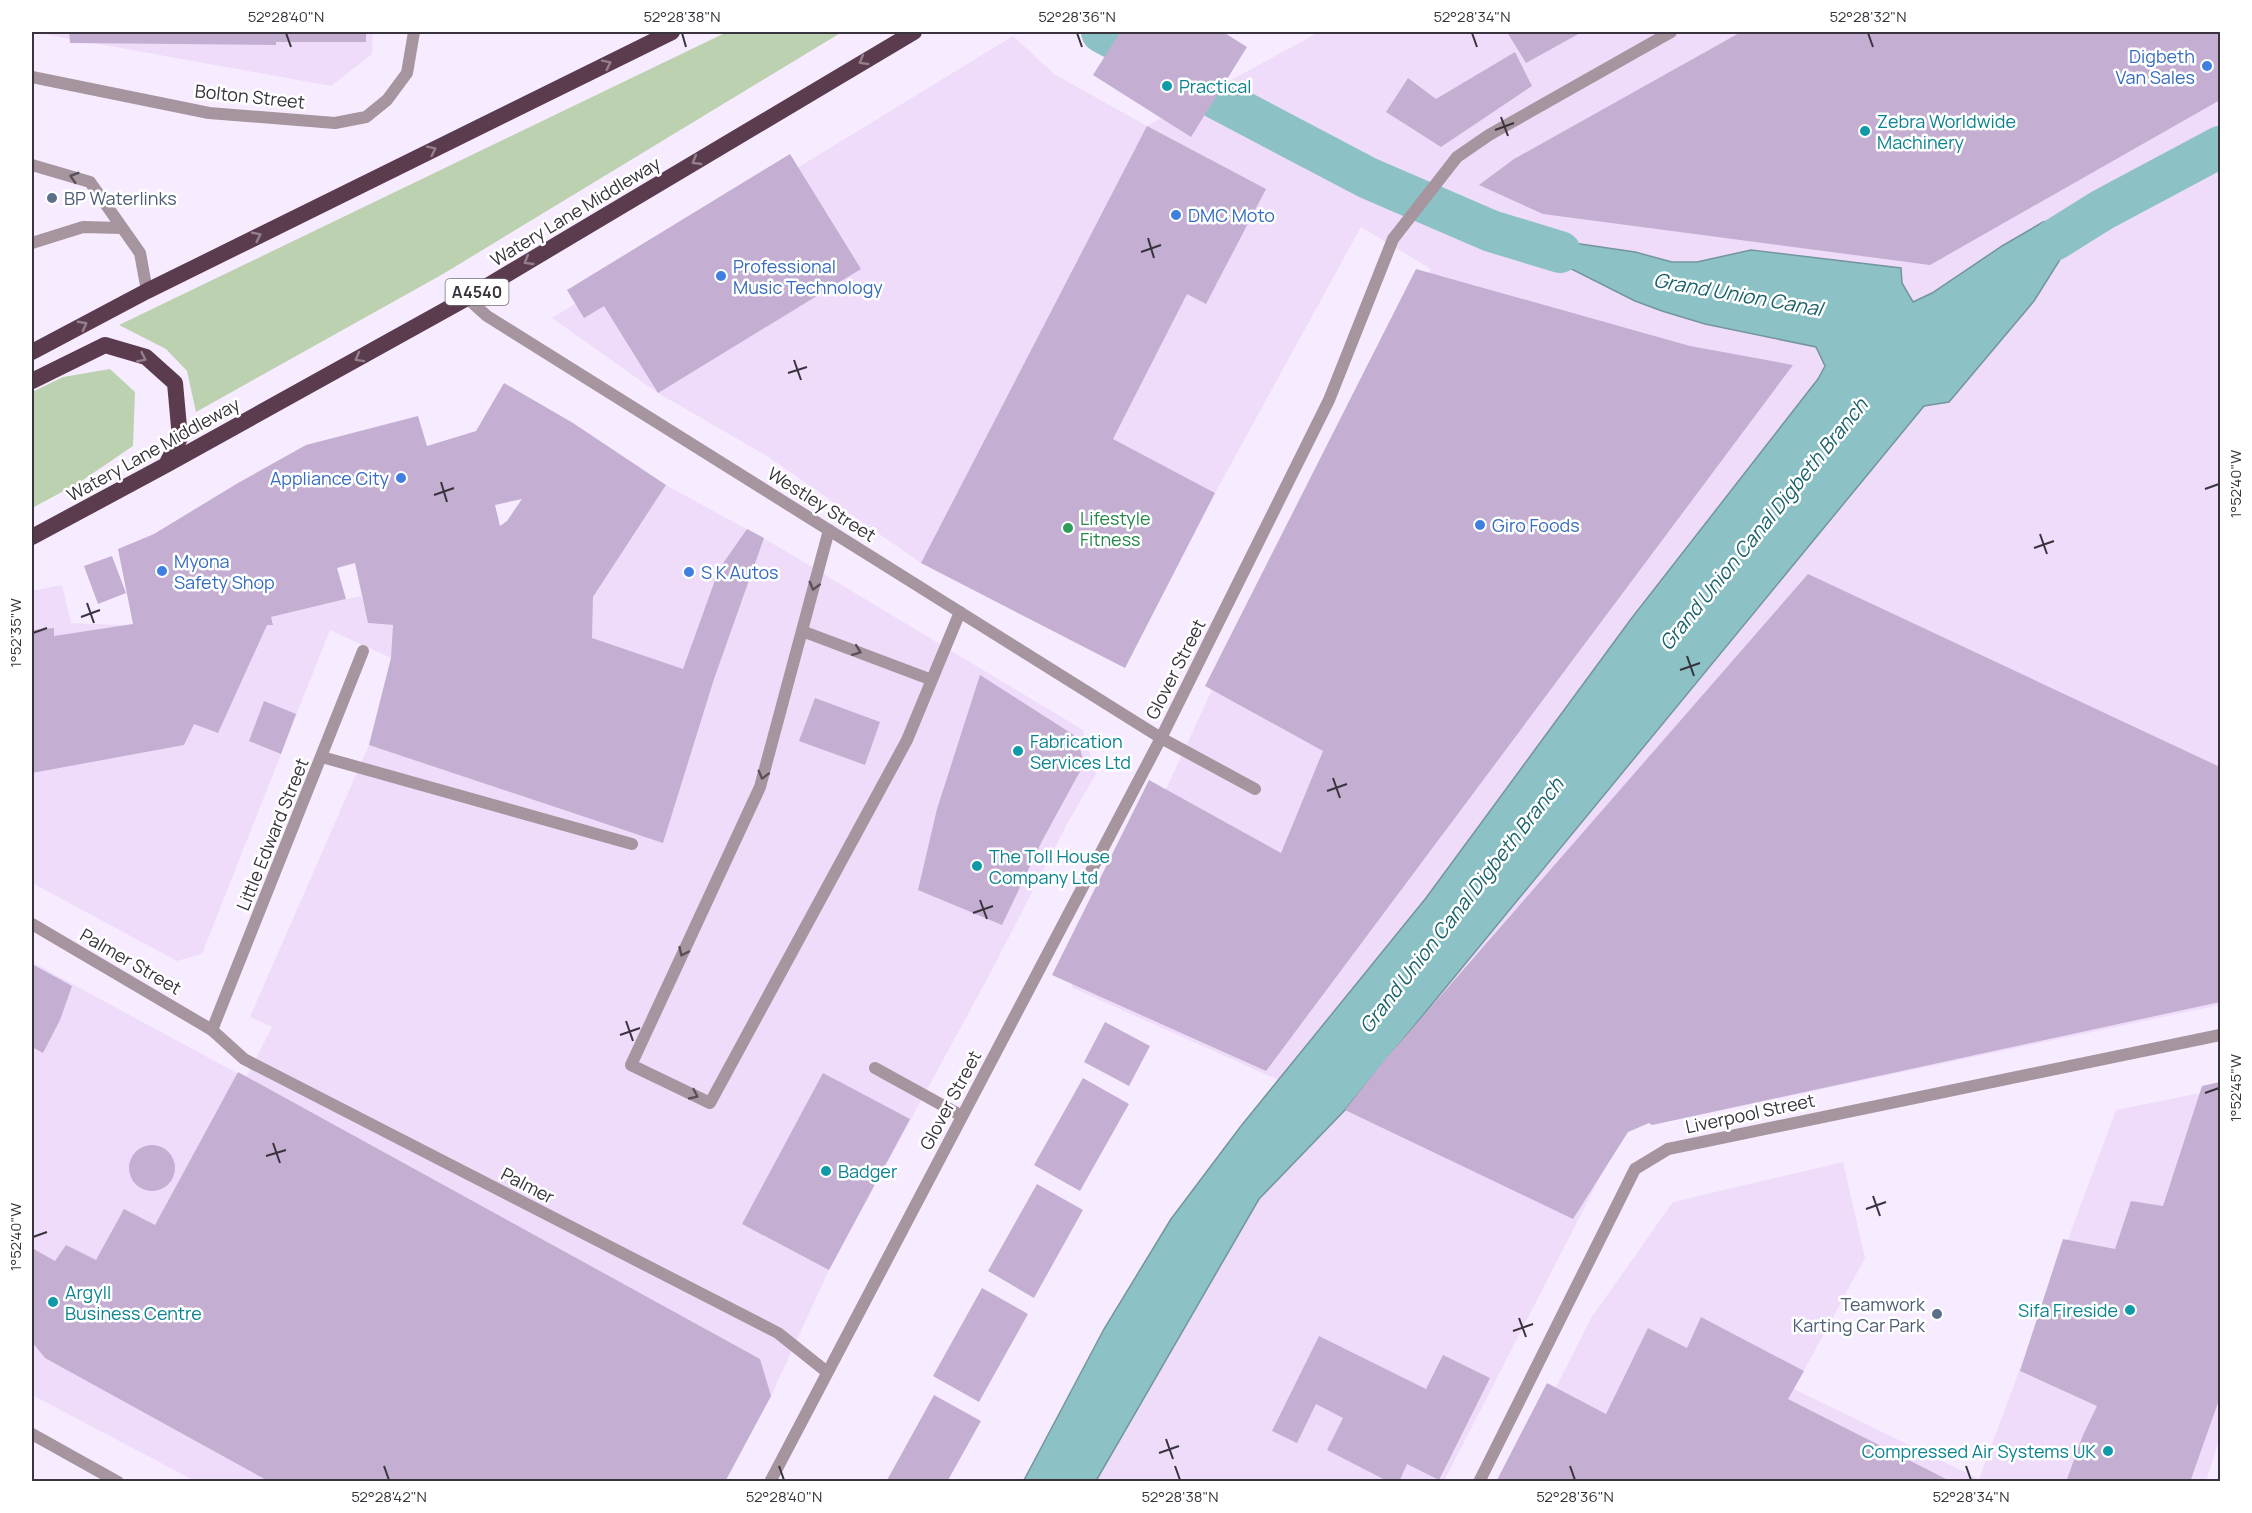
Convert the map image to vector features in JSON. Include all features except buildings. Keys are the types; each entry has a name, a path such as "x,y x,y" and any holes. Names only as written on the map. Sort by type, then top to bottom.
{"highway":[{"path":"32,352 147,291 672,32"},
{"name":"Watery Lane Middleway","path":"32,537 468,298 914,32"},
{"path":"32,381 105,345 146,357 175,383 180,438 166,465"}],"street":[{"name":"Bolton Street","path":"32,77 209,113 335,123 366,117 387,100 406,73 414,32"},
{"name":"Glover Street","path":"770,1482 1161,738 1329,400 1393,239 1457,157 1489,135 1671,32"},
{"path":"32,165 90,182 140,253 147,291"},
{"path":"32,243 83,227 122,228"},
{"name":"Westley Street","path":"468,298 488,316 1161,738 1255,789"},
{"path":"829,530 760,787 631,1065 710,1102 901,750 960,612"},
{"path":"802,630 932,680"},
{"name":"Little Edward Street","path":"212,1030 363,651"},
{"path":"322,757 632,844"},
{"name":"Palmer Street","path":"32,924 212,1030"},
{"name":"Palmer","path":"212,1030 244,1059 778,1333 827,1372"},
{"name":"Liverpool Street","path":"1479,1482 1635,1168 1668,1149 2220,1035"},
{"path":"875,1068 962,1116"},
{"path":"32,1434 118,1482"}],"shaded area":[{"path":"32,32 373,32 372,54 331,86"},
{"path":"727,32 842,32 443,274 196,412 187,371 166,349 119,325"},
{"path":"1319,32 2220,32 2220,1005 1652,1125 1649,1123 1628,1132 1610,1158 1444,1481 1096,1481 1259,1199 1345,1110 1071,987 1174,772 1287,527 1431,269 1361,227 1215,493 1125,668 921,563 767,456 658,393 552,318 1013,36 1054,74 1147,126"},
{"path":"110,369 135,392 133,446 77,484 32,508 32,392 63,377"},
{"path":"666,485 777,546 1083,730 1096,774 1067,824 993,968 829,1270 771,1396 725,1481 195,1481 32,1395 32,962 246,1078 272,1027 250,1017 369,745 391,658 330,630 202,954 177,961 32,883 32,591 62,585 71,623 119,625 271,617 361,596 369,623 393,625 593,597"},
{"path":"2220,1089 2220,1438 2206,1481 1508,1482 1591,1318 1673,1202 1843,1162 1865,1258 1794,1389 1979,1479 2116,1110"}],"water":[{"name":"Grand Union Canal Digbeth Branch","path":"2102,210 2076,234 2034,301 1949,402 1924,406 1345,1110 1259,1199 1096,1481 1023,1482 1104,1329 1171,1219 1241,1126 1426,898 1631,619 1818,379 1825,366 1816,347 1705,324 1662,311 1635,301 1498,232 1635,252 1672,262 1697,262 1751,250 1901,268 1902,283 1913,302 1932,293 2002,246 2043,222"}],"waterway":[{"name":"Grand Union Canal","path":"1102,32 1115,39"},
{"name":"Grand Union Canal","path":"1216,98 1368,178 1491,231 1560,252"},
{"name":"Grand Union Canal","path":"2054,240 2102,210 2220,147"}],"place":[{"name":"Digbeth Van Sales","path":"2207,66"},
{"name":"Practical","path":"1167,86"},
{"name":"Zebra Worldwide Machinery","path":"1865,131"},
{"name":"BP Waterlinks","path":"52,198"},
{"name":"DMC Moto","path":"1176,215"},
{"name":"Professional Music Technology","path":"721,276"},
{"name":"Appliance City","path":"401,478"},
{"name":"Giro Foods","path":"1480,525"},
{"name":"Lifestyle Fitness","path":"1068,528"},
{"name":"Myona Safety Shop","path":"162,571"},
{"name":"S K Autos","path":"689,572"},
{"name":"Fabrication Services Ltd","path":"1018,751"},
{"name":"The Toll House Company Ltd","path":"977,866"},
{"name":"Badger","path":"826,1171"},
{"name":"Argyll Business Centre","path":"53,1302"},
{"name":"Sifa Fireside","path":"2130,1310"},
{"name":"Teamwork Karting Car Park","path":"1937,1314"},
{"name":"Compressed Air Systems UK","path":"2108,1451"}]}
